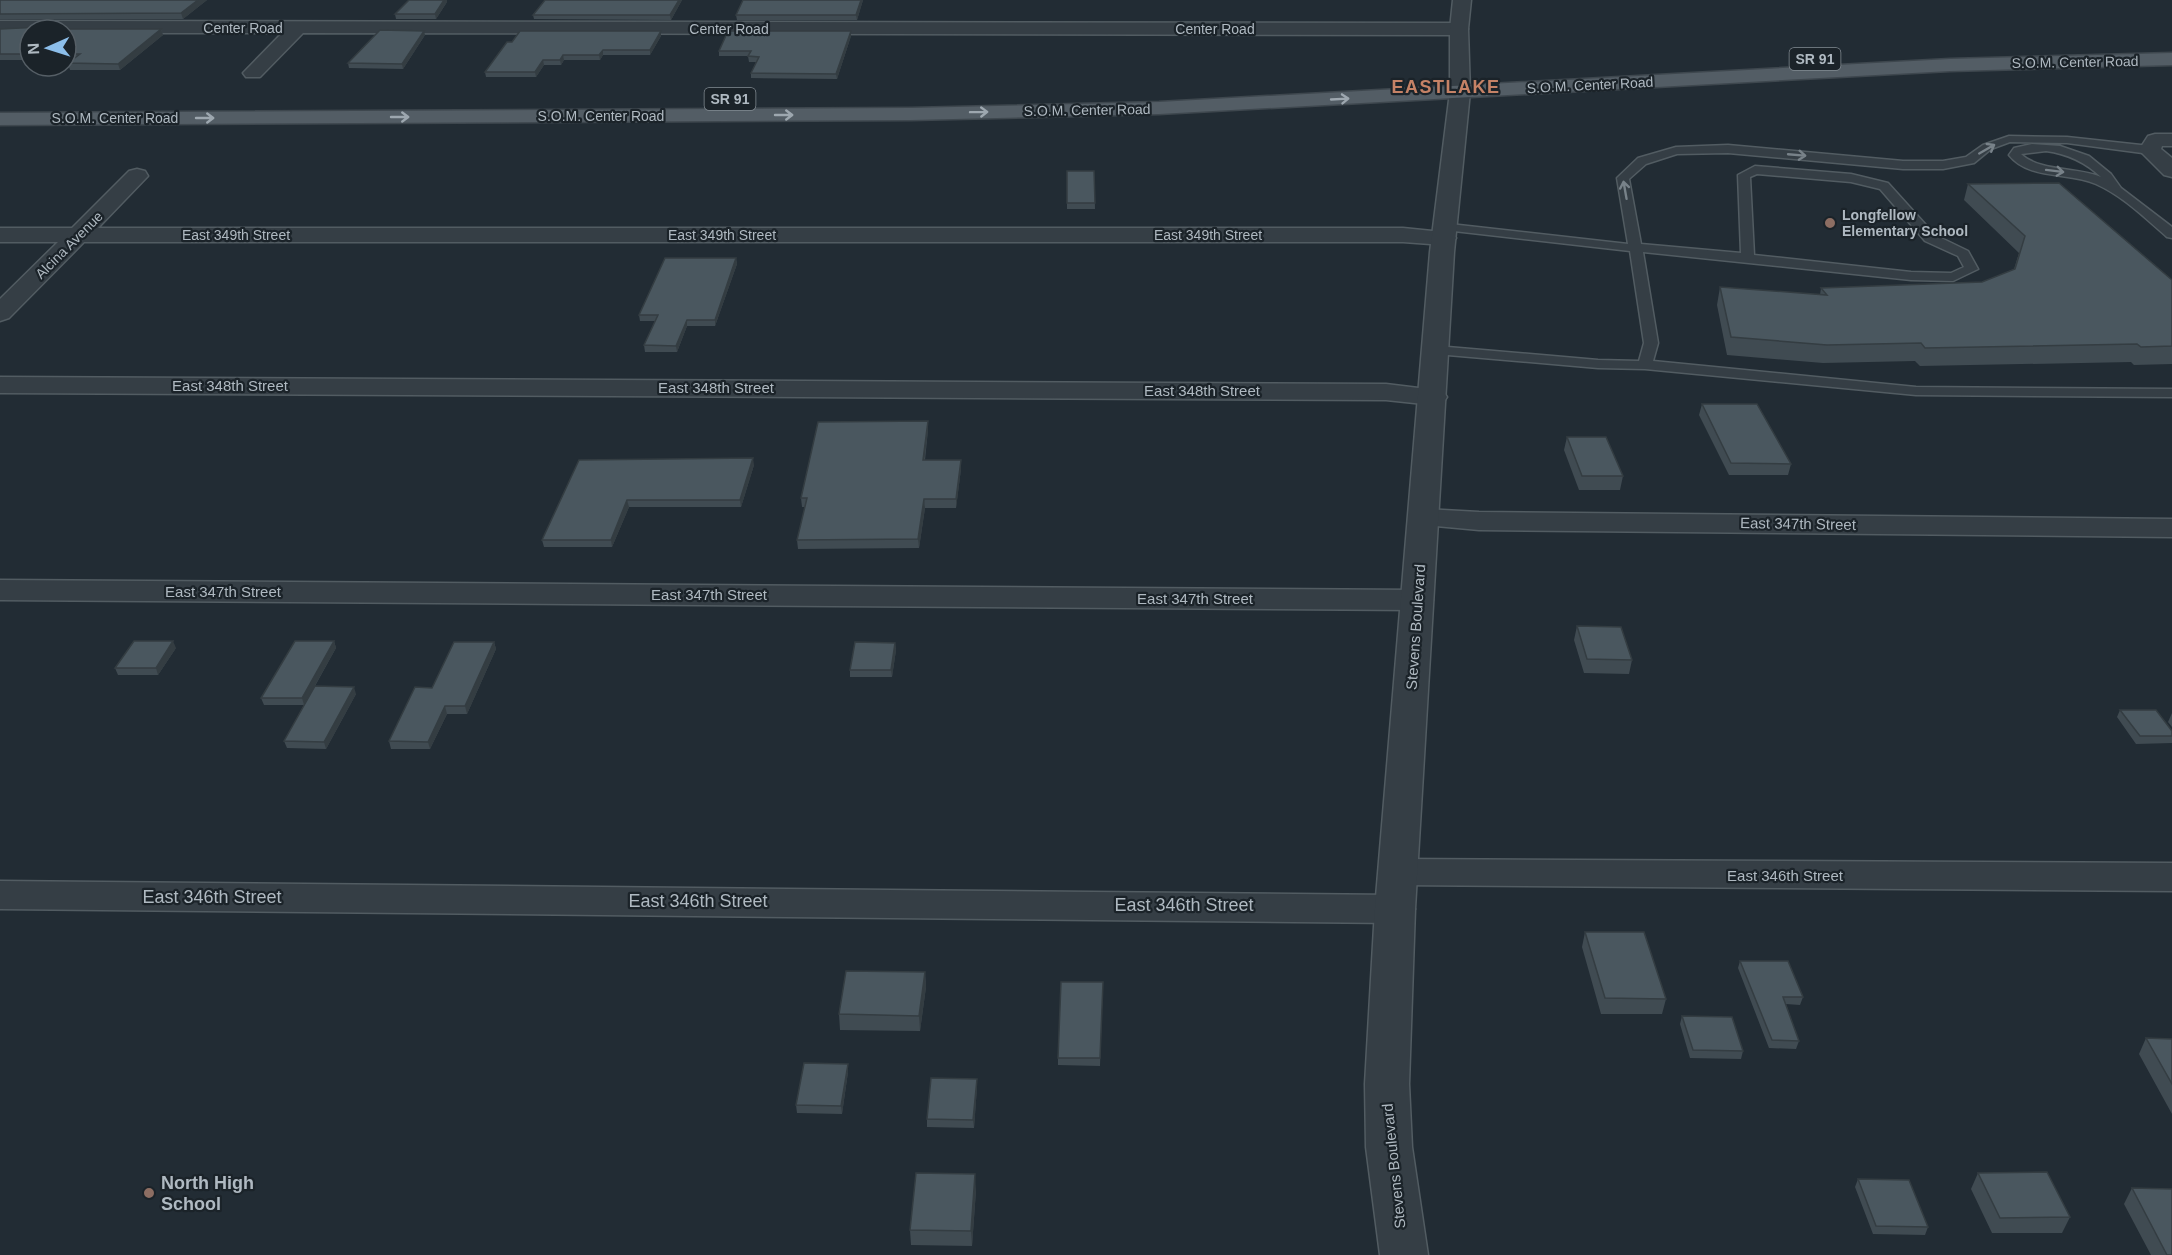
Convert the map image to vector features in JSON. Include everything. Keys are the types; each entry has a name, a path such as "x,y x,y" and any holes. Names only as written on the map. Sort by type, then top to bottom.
{"main road":[{"name":"S.O.M. Center Road","path":"0,119 911,114 1159,108 1459,85 2090,46 2172,45"},
{"name":"S.O.M. Center Road","path":"0,102 922,98 1459,85 1927,66 2172,59"}],"street":[{"name":"Stevens Boulevard","path":"1404,1255 1389,1147 1387,1084 1397,891 1417,600 1425,518 1444,232 1459,85 1459,29 1462,0"},
{"name":"Center Road","path":"0,27 1459,29"},
{"path":"253,74 297,28"},
{"path":"2172,140 2155,140 2150,150 2172,170"},
{"name":"Alcina Avenue","path":"0,313 138,176"},
{"name":"East 349th Street","path":"0,235 1403,235 1444,232"},
{"name":"East 348th Street","path":"0,385 1386,392 1433,397"},
{"name":"East 347th Street","path":"1425,518 1479,521 2172,528"},
{"name":"East 347th Street","path":"0,590 1417,600"},
{"name":"East 346th Street","path":"0,895 1291,906 1397,891 2172,877"}],"lane":[{"path":"1645,365 1651,344 1623,178 1642,161 1676,151 1728,148 1903,165 1943,165 1970,160 1987,147 2009,139 2067,140 2150,150"},
{"path":"2115,188 2107,175 2070,151 2050,147 2031,147 2018,150 2015,155 2021,162 2035,168 2075,173 2115,188 2172,234"},
{"path":"1444,232 1748,257 1911,276 1953,277 1971,269 1963,254 1930,238 1884,186 1851,178 1755,170 1744,175 1748,257"},
{"path":"1436,350 1598,364 1645,365 1916,391 2172,393"}],"building":[{"path":"0,0 198,0 181,13 0,14"},
{"path":"409,0 444,0 435,14 395,14"},
{"path":"545,0 679,0 670,15 533,15"},
{"path":"743,0 861,0 856,15 736,15"},
{"path":"18,28 18,54 0,54 0,29"},
{"path":"78,29 161,29 118,64 78,63 80,54 78,54"},
{"path":"380,30 424,31 402,64 348,63"},
{"path":"520,31 661,31 650,50 603,50 599,55 563,55 560,60 543,60 535,72 485,72 507,42 512,42"},
{"path":"728,31 851,31 836,74 751,73 759,57 748,56 751,51 719,51"},
{"path":"1067,171 1094,171 1095,203 1067,203"},
{"path":"2059,183 2172,280 2172,346 2141,347 2137,344 1925,348 1921,343 1827,345 1731,337 1720,287 1827,295 1821,288 1982,282 2015,269 2025,236 1968,184"},
{"path":"665,258 736,258 715,320 687,320 676,346 644,345 658,315 639,315"},
{"path":"1702,404 1757,404 1791,464 1731,463"},
{"path":"928,421 923,460 961,460 956,499 924,499 918,539 797,540 807,498 801,498 818,422"},
{"path":"1567,437 1606,437 1623,476 1582,476"},
{"path":"753,458 740,500 627,500 611,540 542,540 579,460"},
{"path":"1577,626 1621,627 1632,660 1587,659"},
{"path":"134,641 173,641 156,668 115,668"},
{"path":"295,641 334,641 302,698 261,698"},
{"path":"454,642 494,642 465,706 445,706 428,742 389,741 415,687 432,688"},
{"path":"855,642 895,643 891,670 850,670"},
{"path":"315,686 354,687 324,742 284,741"},
{"path":"2120,710 2156,710 2172,731 2172,736 2140,736"},
{"path":"1585,932 1644,932 1666,999 1605,998"},
{"path":"1740,961 1788,961 1803,997 1783,997 1799,1041 1772,1040"},
{"path":"846,971 925,972 919,1016 839,1014"},
{"path":"1061,982 1103,982 1100,1058 1058,1058"},
{"path":"1682,1016 1732,1017 1743,1051 1693,1050"},
{"path":"2146,1038 2172,1039 2172,1084"},
{"path":"804,1063 848,1064 841,1106 796,1105"},
{"path":"931,1078 977,1079 973,1120 927,1119"},
{"path":"2047,1172 2070,1217 2000,1218 1978,1173"},
{"path":"916,1173 975,1174 971,1231 910,1230"},
{"path":"1858,1179 1909,1180 1928,1227 1876,1226"},
{"path":"2132,1188 2172,1189 2172,1255 2167,1255"}],"place":[{"name":"Longfellow Elementary School","path":"1830,223"},
{"name":"North High School","path":"149,1193"}],"district":[{"name":"EASTLAKE","path":"1446,87"}]}
